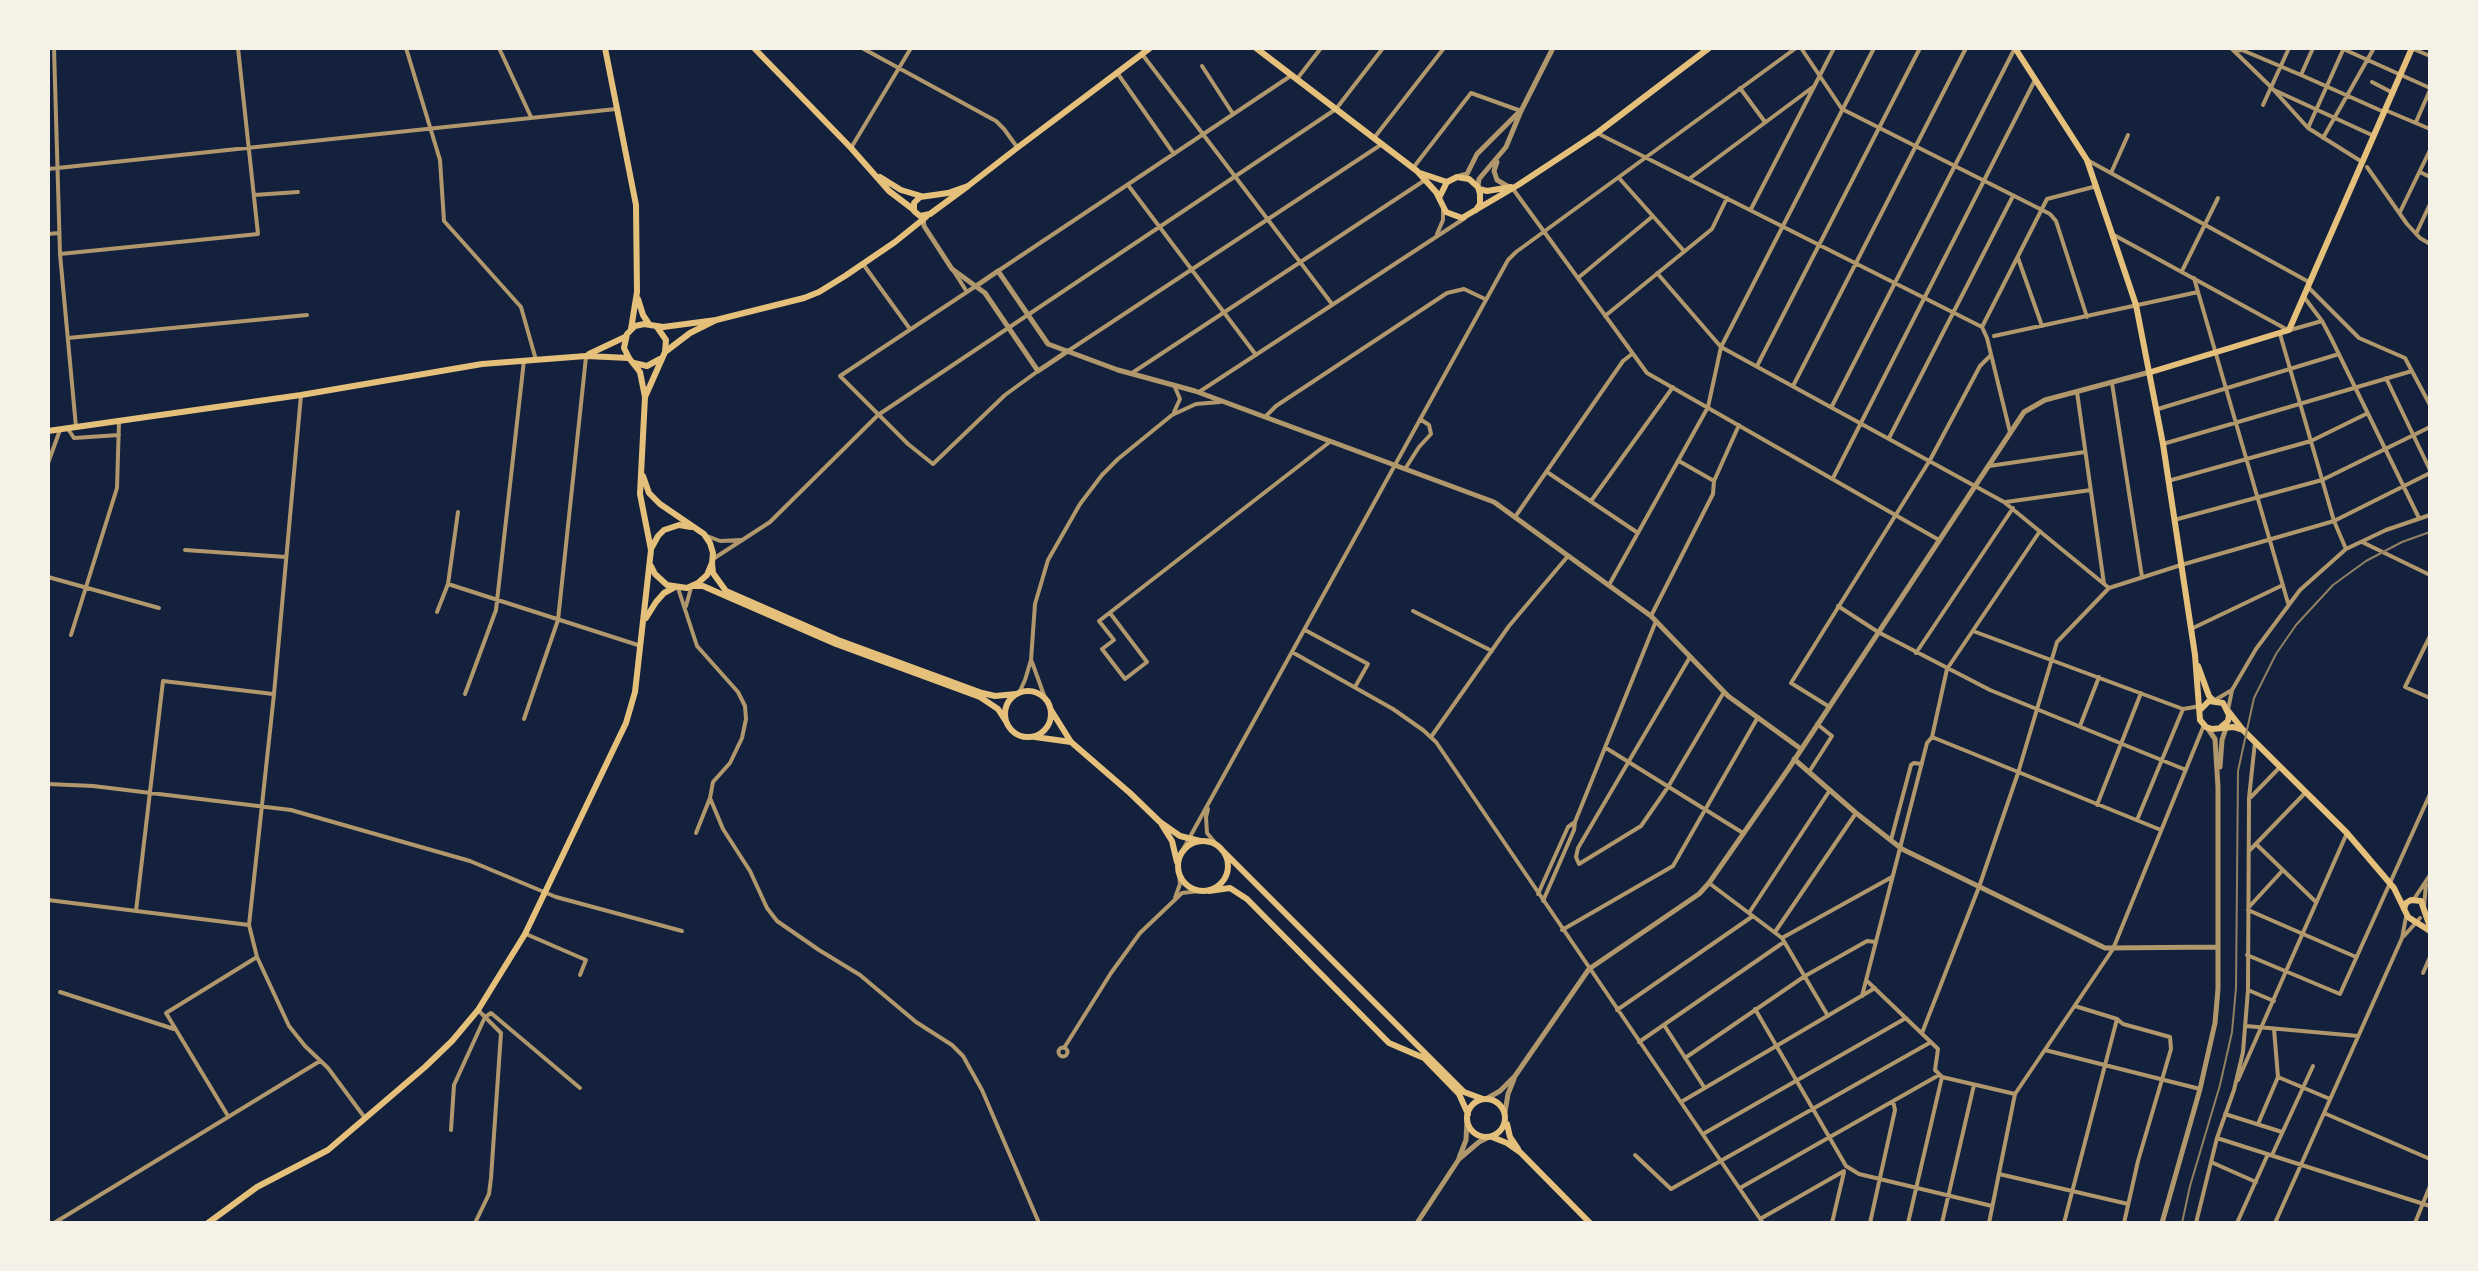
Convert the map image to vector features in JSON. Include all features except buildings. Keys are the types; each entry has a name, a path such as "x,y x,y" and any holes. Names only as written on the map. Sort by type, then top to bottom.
{"main road":[{"path":"754,48 893,195 926,217"},
{"path":"586,356 625,337 640,324 663,327 716,320 804,298 830,286 910,230 1150,48"},
{"path":"1256,48 1415,170 1451,215 1471,214 1515,187 1597,133 1709,48"},
{"path":"2015,48 2087,160 2114,235 2136,305 2158,409 2195,655 2200,708 2206,726 2225,725 2243,730"},
{"path":"2151,372 2285,331 2309,285 2412,48"},
{"path":"606,50 636,205 639,306 666,340 645,397"},
{"path":"1415,170 1447,182"},
{"path":"874,173 901,190 924,196 934,204 926,217"},
{"path":"1440,198 1447,182 1457,177 1469,179 1478,188 1487,191 1515,187"},
{"path":"910,230 915,200 968,186"},
{"path":"1471,214 1480,204 1478,188"},
{"path":"631,329 637,292"},
{"path":"48,431 301,395 482,364 586,356 630,360 647,366 690,333 716,320"},
{"path":"214,1222 257,1187 328,1150 366,1120 452,1041 478,1010 525,934 626,723 635,692 641,646 650,538 641,507 645,397 640,372 624,348 625,337"},
{"path":"641,469 649,493 704,534 710,543 713,573 726,591 838,640 982,693 1006,697 1033,691 1045,698 1071,742 1160,822 1188,839 1220,848 1464,1092 1498,1102 1505,1115 1510,1137 1520,1152"},
{"path":"676,588 667,585 655,574 650,554 664,530 679,525 695,528"},
{"path":"692,586 703,579 712,561"},
{"path":"644,622 664,593 676,588 703,586 836,644 980,697 998,709 1016,734 1071,742"},
{"path":"2195,655 2206,690 2214,700 2223,703 2243,730 2347,833 2392,885 2411,916 2430,929"},
{"path":"1007,723 1007,705 1017,694"},
{"path":"2200,708 2214,700"},
{"path":"1034,737 1046,729 1051,720 1051,710"},
{"path":"2225,725 2229,711"},
{"path":"1160,822 1172,841 1178,870 1187,886 1199,891 1230,888 1247,899 1389,1043 1424,1058 1459,1094 1472,1131 1507,1143 1520,1152 1590,1223"},
{"path":"1178,870 1180,855 1200,841"},
{"path":"1209,891 1220,885 1227,873 1227,861 1220,848"},
{"path":"2392,885 2421,901 2430,929"},
{"path":"2411,916 2406,903 2413,899"},
{"path":"2411,916 2425,908"},
{"path":"1467,1117 1473,1104 1485,1099"},
{"path":"1490,1137 1503,1128 1505,1115"}],"street":[{"path":"48,463 68,429 68,338 51,83 54,48"},
{"path":"60,254 258,234 238,48"},
{"path":"406,48 440,160 444,221 521,307 536,360"},
{"path":"499,48 531,117"},
{"path":"862,48 996,121 1017,148"},
{"path":"851,148 911,48"},
{"path":"1321,48 1294,77 1233,114 840,376 933,464 1005,395 1038,371 1382,144"},
{"path":"712,561 770,522 878,415 1336,109 1383,48"},
{"path":"1374,138 1444,48"},
{"path":"1553,48 1495,167 1497,180 1504,186 1515,187 1632,354 1647,373 1939,540"},
{"path":"1180,855 1508,260 1740,88 1799,48 1842,109 2050,214 2056,221 2087,317"},
{"path":"1751,210 1834,48"},
{"path":"1609,585 1708,407 1721,347 1874,48"},
{"path":"1757,366 1920,48"},
{"path":"1793,386 1966,48"},
{"path":"1832,406 2015,48"},
{"path":"2263,105 2289,48"},
{"path":"2301,75 2313,48"},
{"path":"2308,128 2343,48 2430,89 2416,122"},
{"path":"2323,138 2374,48"},
{"path":"2412,48 2430,56"},
{"path":"2232,49 2242,50 2430,129"},
{"path":"2232,49 2308,128 2359,160"},
{"path":"1142,54 1332,304"},
{"path":"1202,66 1233,114"},
{"path":"1117,73 1174,154"},
{"path":"1833,478 2035,79"},
{"path":"2372,82 2393,93"},
{"path":"1689,179 1815,86"},
{"path":"1740,88 1765,122"},
{"path":"2272,88 2374,136"},
{"path":"1415,170 1471,93 1521,111"},
{"path":"48,169 616,109"},
{"path":"1457,177 1467,174 1477,154 1521,111"},
{"path":"1597,133 1982,327"},
{"path":"2111,173 2128,135"},
{"path":"2400,213 2430,150"},
{"path":"1478,188 1479,179 1500,157"},
{"path":"2087,160 2309,285 2359,338 2405,358 2430,405"},
{"path":"2367,167 2416,234 2430,244"},
{"path":"2420,172 2430,177"},
{"path":"1618,178 1684,251"},
{"path":"1132,373 1425,180"},
{"path":"1128,185 1256,355"},
{"path":"2010,432 1982,327 2047,199 2097,186"},
{"path":"254,195 298,192"},
{"path":"1889,438 2013,196"},
{"path":"1605,316 1712,229 1727,198"},
{"path":"2182,271 2218,198"},
{"path":"2416,234 2430,204"},
{"path":"1432,238 1442,226 1443,208"},
{"path":"1172,415 1180,399 1256,355 1471,214"},
{"path":"1578,278 1653,216"},
{"path":"926,217 924,226 967,292"},
{"path":"48,234 59,233"},
{"path":"2114,235 2285,331 2322,321"},
{"path":"2018,258 2042,326"},
{"path":"863,264 910,329"},
{"path":"952,269 985,293 1038,371"},
{"path":"998,271 1057,358"},
{"path":"1657,273 1721,347 2004,502 2106,587"},
{"path":"2194,278 2288,603"},
{"path":"1265,417 1276,406 1447,293 1464,289 1486,300"},
{"path":"1994,336 2198,292"},
{"path":"2303,297 2322,321 2419,518"},
{"path":"68,338 307,315"},
{"path":"2285,331 2290,368 2300,404 2334,521 2346,549"},
{"path":"1048,344 1098,364 1224,401 1494,502 1653,619 1724,692 1801,749"},
{"path":"1515,517 1623,361 1632,354"},
{"path":"2158,409 2339,354"},
{"path":"1828,706 1791,683 1930,460 1980,366 1991,355"},
{"path":"524,719 558,620 586,356"},
{"path":"465,694 498,600 524,360"},
{"path":"2163,444 2412,371"},
{"path":"1485,1099 1500,1091 1515,1076 1589,969 1699,894 1709,883 2024,412 2036,403 2151,372"},
{"path":"1922,1033 1979,887 2018,773 2057,642 2106,587 2334,521 2430,472 2386,378"},
{"path":"2112,383 2142,577"},
{"path":"1174,385 1180,399"},
{"path":"1591,501 1673,387"},
{"path":"1188,407 1195,391"},
{"path":"2077,392 2106,587"},
{"path":"301,395 249,925 257,957 289,1026 328,1068 366,1120"},
{"path":"1017,694 1031,660 1032,622 1038,593 1048,560 1068,521 1102,475 1172,415 1188,407 1224,401"},
{"path":"2168,481 2311,441 2367,414"},
{"path":"1405,469 1431,434 1429,425 1420,419"},
{"path":"71,635 117,488 119,422"},
{"path":"1543,902 1606,748 1653,619 1713,494 1714,481 1739,425"},
{"path":"2174,521 2322,480 2430,427"},
{"path":"68,429 74,438 119,435"},
{"path":"1114,640 1099,621 1331,441"},
{"path":"1988,466 2085,452"},
{"path":"1679,461 1714,481"},
{"path":"1547,472 1638,533"},
{"path":"2004,502 2091,490"},
{"path":"1916,653 2013,508"},
{"path":"437,612 448,584 458,512"},
{"path":"2229,711 2232,690 2256,649 2288,603 2327,564 2346,549 2430,515"},
{"path":"1862,996 1927,743 1932,737 1947,669 2040,531"},
{"path":"704,534 720,541 747,539"},
{"path":"2362,542 2430,575"},
{"path":"185,550 286,557"},
{"path":"1431,737 1509,626 1568,556"},
{"path":"48,577 159,608"},
{"path":"448,584 641,646"},
{"path":"2191,629 2283,585"},
{"path":"686,609 692,586"},
{"path":"676,588 697,646 738,692 745,706 742,738 730,763 713,782 696,833"},
{"path":"1837,606 1916,653 1990,690 2186,770"},
{"path":"1413,611 1492,651"},
{"path":"1110,613 1147,662 1125,679 1102,649 1124,632"},
{"path":"1305,630 1368,664 1355,687"},
{"path":"1973,631 2183,709 2200,708"},
{"path":"2430,636 2405,687 2430,698"},
{"path":"1292,652 1393,709 1431,737 1761,1221 1845,1169"},
{"path":"1690,657 1578,848 1576,857 1579,864 1641,826 1668,787 1724,692"},
{"path":"1031,660 1045,698"},
{"path":"2080,726 2099,677"},
{"path":"136,911 163,681 274,694"},
{"path":"2214,700 2232,690"},
{"path":"2097,805 2141,693"},
{"path":"2137,820 2183,709"},
{"path":"1562,930 1673,866 1758,717"},
{"path":"1809,772 1832,736 1817,724"},
{"path":"2218,787 2225,725"},
{"path":"1989,1223 2015,1094 2113,949 2206,726"},
{"path":"2162,1223 2200,1089 2215,1023 2218,989 2218,787 2215,739 2206,726"},
{"path":"1932,737 2161,830"},
{"path":"2234,1090 2246,1026 2249,798 2255,742"},
{"path":"1606,748 1743,834"},
{"path":"1794,759 1902,849 2090,941 2113,949 2218,947"},
{"path":"1891,841 1911,765 1922,764"},
{"path":"2249,798 2280,767"},
{"path":"48,784 93,786 291,810 459,858 546,893 682,931"},
{"path":"1617,1010 1751,914 1830,790"},
{"path":"2248,852 2306,792"},
{"path":"2247,955 2340,994 2392,885 2430,794"},
{"path":"710,798 723,829 777,921 860,975 963,1056 982,1090 1039,1223"},
{"path":"1210,803 1205,827 1220,848"},
{"path":"1775,932 1856,813"},
{"path":"1538,894 1568,827 1575,822"},
{"path":"2196,1223 2217,1138 2234,1090 2347,833"},
{"path":"2256,844 2316,902"},
{"path":"1175,899 1179,891 1178,870"},
{"path":"2248,909 2283,870"},
{"path":"2413,899 2430,875"},
{"path":"1639,1042 1783,940 1894,876"},
{"path":"2425,908 2427,882"},
{"path":"1709,883 1783,940 1828,1016"},
{"path":"1064,1048 1140,933 1182,893 1199,891"},
{"path":"48,900 249,925"},
{"path":"2248,909 2357,958"},
{"path":"2402,938 2411,916"},
{"path":"2275,1223 2411,916"},
{"path":"525,934 586,960 580,975"},
{"path":"1685,1058 1805,976 1867,941 1876,942"},
{"path":"228,1116 166,1013 257,957"},
{"path":"2423,973 2430,957"},
{"path":"1866,979 1938,1049 1935,1070 1940,1076 2015,1094"},
{"path":"1681,1102 1875,988"},
{"path":"2248,990 2274,1001"},
{"path":"60,992 176,1030"},
{"path":"2075,1006 2170,1037 2171,1049 2124,1223"},
{"path":"1755,1009 1845,1169 1832,1223"},
{"path":"475,1223 489,1194 501,1033 478,1010"},
{"path":"451,1130 454,1085 485,1017 491,1013 580,1088"},
{"path":"1702,1134 1906,1018"},
{"path":"2064,1223 2117,1019"},
{"path":"1664,1025 1704,1087"},
{"path":"2246,1026 2358,1036"},
{"path":"2258,1124 2278,1077 2274,1029"},
{"path":"1635,1155 1671,1189 1931,1042"},
{"path":"2045,1050 2200,1089"},
{"path":"54,1223 320,1061"},
{"path":"2237,1223 2313,1066"},
{"path":"1505,1115 1515,1076"},
{"path":"1739,1188 1940,1076"},
{"path":"1908,1223 1940,1076"},
{"path":"2278,1077 2330,1099"},
{"path":"1942,1223 1974,1085"},
{"path":"1870,1223 1895,1110 1893,1101"},
{"path":"2324,1113 2430,1159"},
{"path":"2225,1114 2282,1132"},
{"path":"1417,1223 1459,1159 1466,1140 1467,1117"},
{"path":"1459,1159 1490,1137"},
{"path":"2217,1138 2430,1206"},
{"path":"2211,1162 2256,1182"},
{"path":"1845,1169 1992,1206"},
{"path":"1999,1174 2128,1204"},
{"path":"2415,1223 2430,1186"}],"railway":[{"path":"2182,1223 2232,1032 2236,988 2238,771 2254,698 2276,654 2296,625 2333,585 2366,561 2402,542 2430,532"}]}
